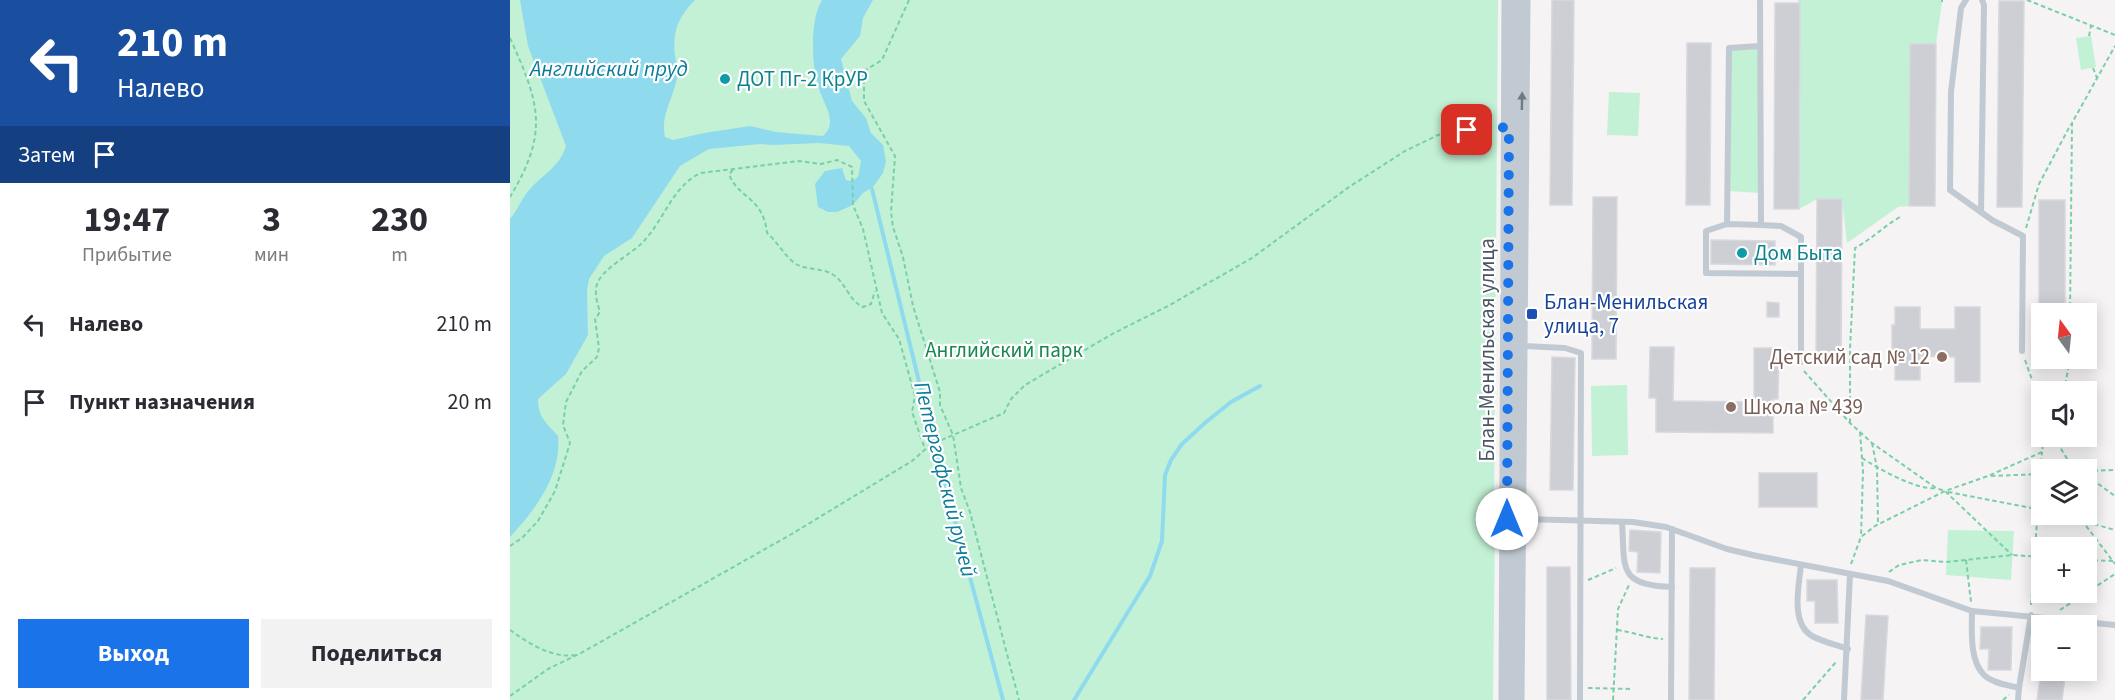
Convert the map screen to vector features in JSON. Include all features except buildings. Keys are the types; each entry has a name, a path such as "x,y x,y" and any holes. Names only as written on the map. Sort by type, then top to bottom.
{"street":[{"name":"Блан-Менильская улица","path":"1509,0 1509,127 1514,346"},
{"name":"Блан-Менильская улица","path":"1517,700 1513,519 1514,346 1523,0"},
{"name":"Блан-Менильская улица","path":"1506,700 1513,519"}],"lane":[{"path":"1760,0 1761,225"},
{"path":"1966,0 1961,8 1951,92 1950,190 2023,237 2022,351"},
{"path":"1981,212 1984,5 1982,0"},
{"path":"1727,224 1729,48 1760,46"},
{"path":"1801,274 1706,273 1706,231 1727,224 1781,226 1801,237 1801,274 1801,362"},
{"path":"1514,346 1565,348 1581,353 1580,700"},
{"path":"1513,519 1580,519 1672,529 1727,549 1888,581 1972,609 2031,615 2018,700"},
{"path":"1622,522 1624,565 1632,578 1645,586 1672,587"},
{"path":"1671,700 1672,529"},
{"path":"1801,565 1799,616 1805,630 1812,636 1848,649"},
{"path":"1844,700 1850,574"},
{"path":"1972,609 1975,657 1984,675 2019,688"},
{"path":"2097,623 2115,625"}],"path":[{"path":"909,0 882,60 861,73 864,79 864,101 896,156 891,212 893,227 903,256 913,306 940,392 940,405 953,435 961,488 970,512 1019,700"},
{"path":"2027,0 2115,35"},
{"path":"2089,36 2091,26"},
{"path":"510,38 529,80 537,110 534,144 524,172 510,197"},
{"path":"2023,237 2039,184 2115,46"},
{"path":"2093,68 2097,78"},
{"path":"2070,303 2072,123"},
{"path":"510,696 548,669 581,653 790,535 912,461 930,445 1004,412 1011,399 1025,385 1114,333 1168,306 1252,258 1349,188 1406,151 1438,135 1509,127"},
{"path":"510,546 522,538 538,521 555,491 570,443 563,425 566,402 582,371 597,357 599,348 595,319 600,312 595,298 599,280 641,244 657,226 680,188 690,178 701,173 799,161 821,164 837,160 852,167 853,204 863,229 882,313 899,339 915,396 912,412 925,449"},
{"path":"733,170 729,174 731,181 758,206 766,224 767,233 777,241 795,264 831,273 842,283 855,303 863,307 871,304 875,288"},
{"path":"1850,423 1854,248 1872,239 1890,222 1902,216"},
{"path":"2022,351 2033,381"},
{"path":"1801,362 1804,373 1850,423 1872,443 1936,488 2031,507"},
{"path":"1850,574 1850,565 1861,537 1860,431"},
{"path":"1872,443 1877,468 1878,524"},
{"path":"2042,459 2043,447"},
{"path":"1861,537 1878,524 1945,491 1988,476 2042,452"},
{"path":"1862,458 1877,468 1929,489 1936,488"},
{"path":"2097,472 2115,470"},
{"path":"1988,476 2031,474"},
{"path":"2097,482 2115,496"},
{"path":"1945,491 2012,555"},
{"path":"2085,525 2114,562"},
{"path":"2097,525 2115,530"},
{"path":"1887,573 1899,565 1922,560 1946,562 2012,555 2031,557"},
{"path":"1966,560 1972,609"},
{"path":"2097,561 2114,562"},
{"path":"1580,583 1624,565"},
{"path":"2053,615 2115,574"},
{"path":"1613,700 1618,609 1632,578"},
{"path":"2031,615 2032,603"},
{"path":"510,630 525,641 560,655 581,653"},
{"path":"1617,630 1629,631 1644,638 1671,639"},
{"path":"1803,700 1848,649"},
{"path":"1580,688 1633,689"}],"green space":[{"name":"Английский парк","path":"510,0 1498,0 1494,503 1488,504 1488,521 1495,522 1493,700 510,700"},
{"path":"1798,0 1940,0 1942,2 1936,44 1910,44 1909,206 1898,207 1847,243 1842,199 1817,199 1799,209"},
{"path":"2091,36 2096,67 2081,70 2076,38"},
{"path":"1760,46 1760,193 1728,191 1729,48"},
{"path":"1609,92 1640,93 1638,136 1607,135"},
{"path":"1627,385 1628,455 1592,456 1591,386"},
{"path":"1948,530 2014,531 2011,580 1946,575"}],"water":[{"name":"Английский пруд","path":"520,0 695,0 681,18 676,31 674,46 677,78 664,122 665,137 673,140 750,126 776,132 823,136 830,126 830,120 814,65 816,15 822,0 873,0 863,18 860,36 841,59 852,101 866,118 871,133 883,145 886,161 883,173 873,187 863,193 853,205 837,212 828,212 818,207 815,184 825,171 842,168 846,180 852,181 858,177 861,161 849,146 819,143 760,144 709,149 680,166 632,238 604,256 589,279 588,335 566,374 538,399 541,416 558,436 556,464 545,491 510,537 510,219 531,188 559,161 566,146 528,46"}],"waterway":[{"name":"Петергофский ручей","path":"872,189 935,447 1003,700"},
{"path":"1074,700 1150,576 1162,541 1165,475 1171,460 1182,444 1206,422 1231,402 1260,386"}],"place":[{"name":"ДОТ Пг-2 КрУР","path":"725,79"},
{"name":"Дом Быта","path":"1742,253"},
{"name":"Блан-Менильская улица, 7","path":"1532,314"},
{"name":"Детский сад № 12","path":"1942,357"},
{"name":"Школа № 439","path":"1731,407"}],"route":[{"path":"1467,130 1509,127 1507,519"}]}
